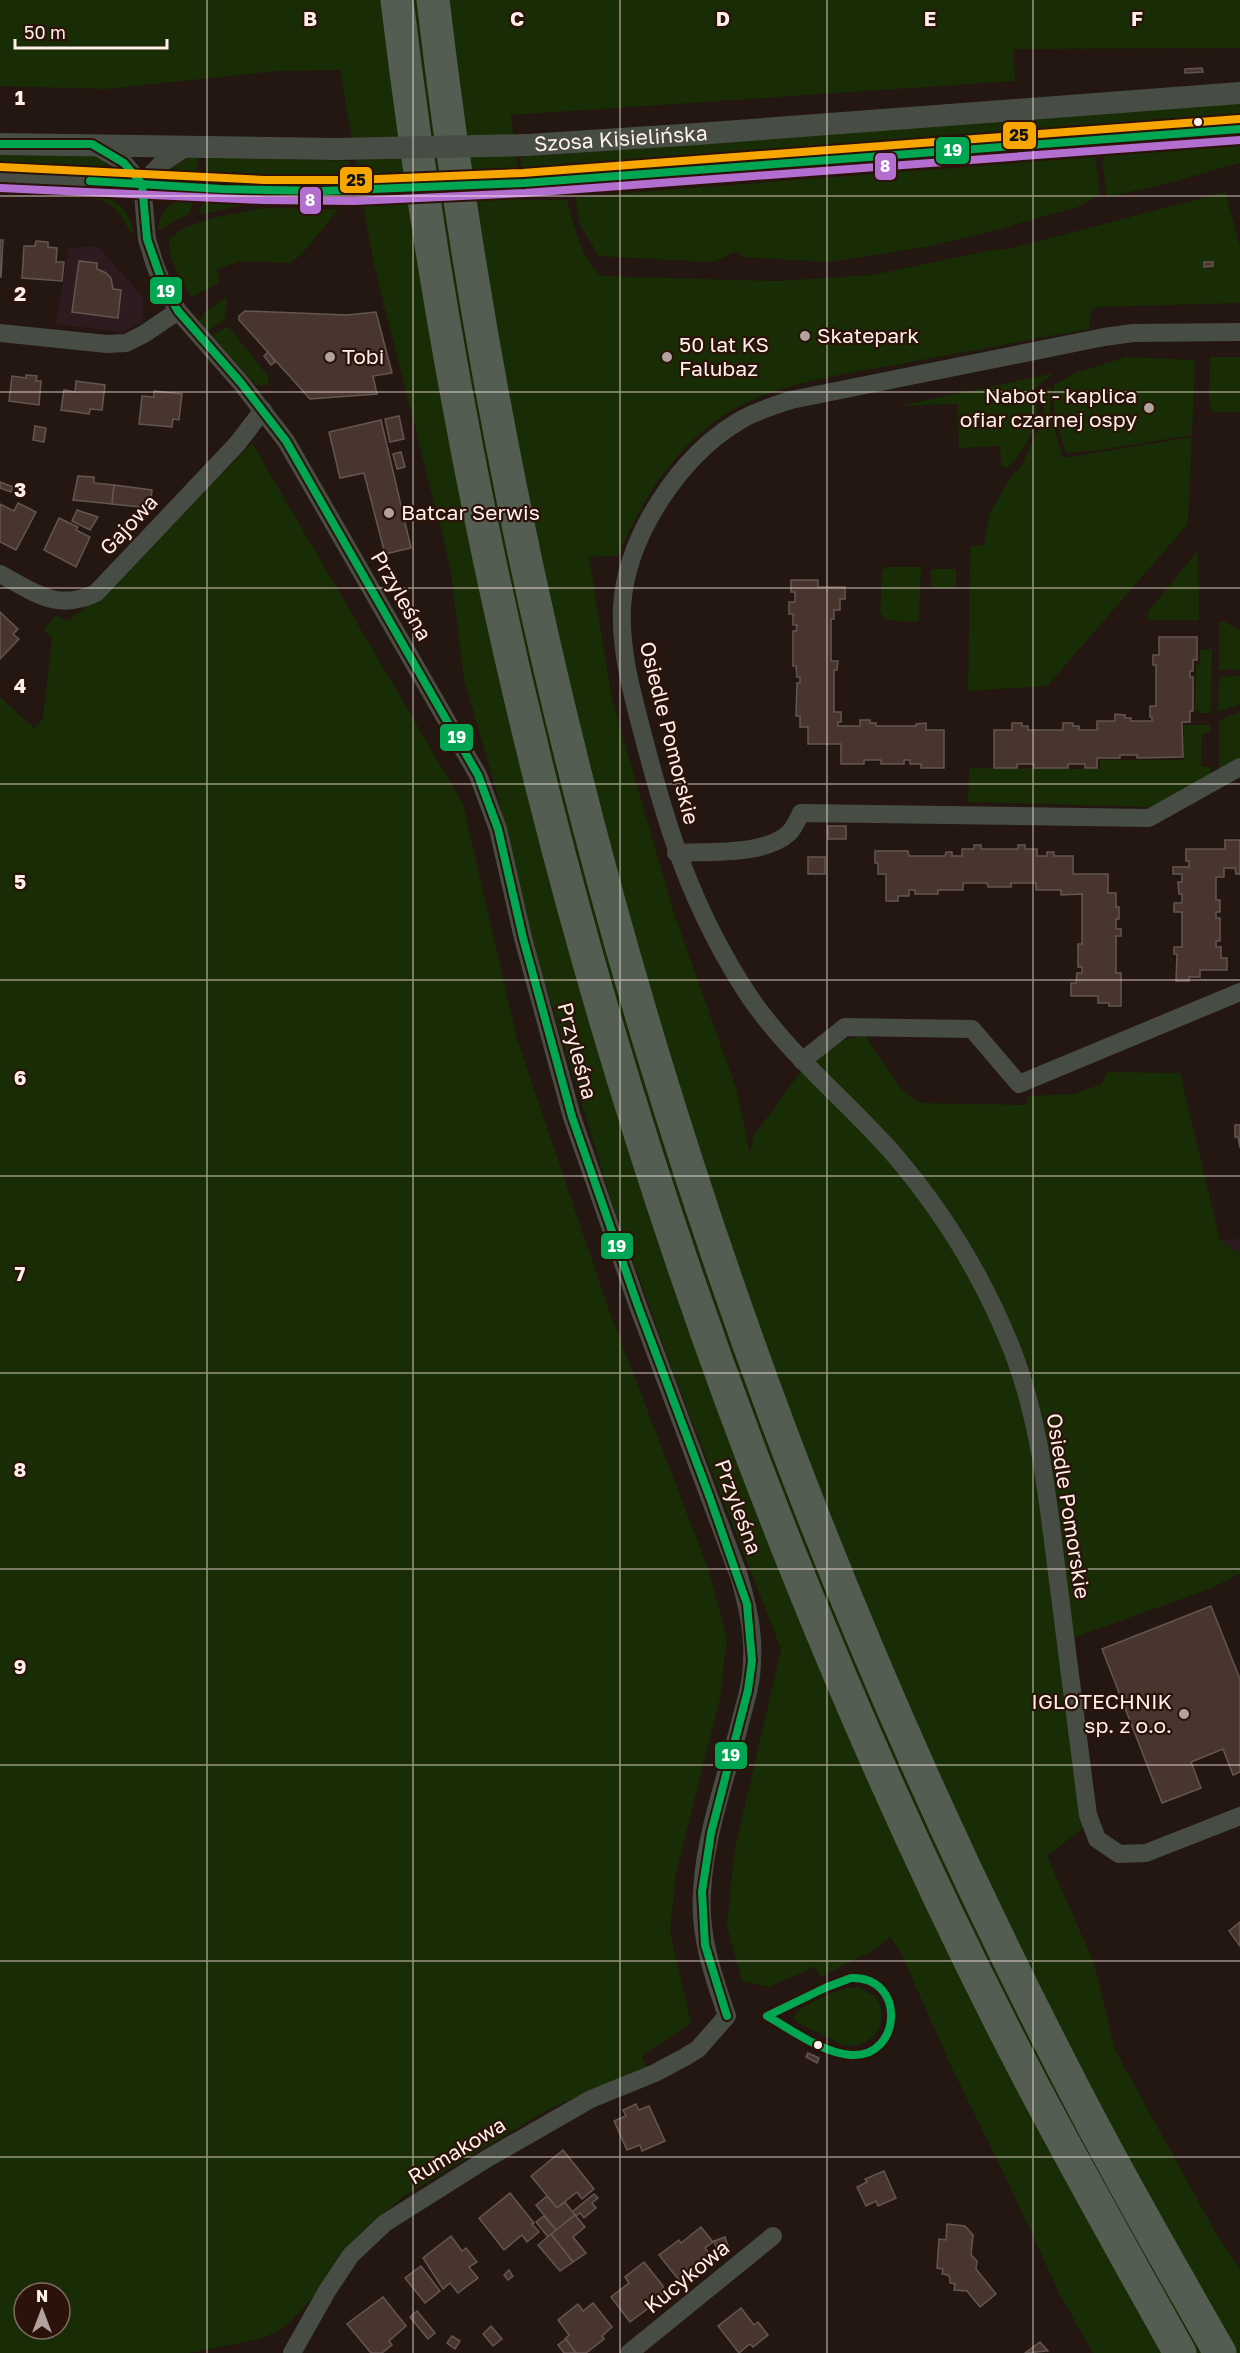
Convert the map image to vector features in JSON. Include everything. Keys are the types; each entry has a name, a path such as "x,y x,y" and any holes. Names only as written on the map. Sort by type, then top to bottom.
{"highway":[{"path":"397,0 428,230 453,380 493,574 566,882 606,1024 658,1192 731,1397 794,1564 868,1740 946,1910 1027,2074 1180,2353"},
{"path":"433,0 469,257 490,386 526,567 600,869 693,1179 764,1387 827,1550 900,1725 977,1893 1057,2056 1143,2217 1220,2353"}],"street":[{"name":"Szosa Kisielińska","path":"0,144 337,149 528,145 1240,93"},
{"name":"Szosa Kisielińska","path":"0,177 264,190 354,191 524,183 1240,129"},
{"path":"92,144 124,163 142,184 162,163 189,146"},
{"name":"Przyleśna","path":"142,184 147,239 164,287 178,311 263,410 286,441 478,775 488,798 498,829 523,938 572,1117 747,1605 752,1661 748,1690 711,1833 702,1892 705,1945 727,2016 698,2049"},
{"path":"0,333 107,344 126,343 178,311"},
{"name":"Osiedle Pomorskie","path":"1240,332 1133,333 1104,337 791,400 741,419 719,434 697,454 670,485 650,519 633,557 622,603 625,661 647,752 676,853 697,903 721,950 752,999 802,1061 889,1149 924,1191 958,1240 986,1292 1013,1353 1033,1416 1046,1479 1088,1815 1097,1839 1119,1854 1146,1853 1240,1816"},
{"name":"Gajowa","path":"0,574 44,597 57,600 71,602 96,592 237,444 263,410"},
{"name":"Osiedle Pomorskie","path":"676,853 738,850 767,845 789,833 801,813 1149,818 1240,767"},
{"path":"802,1061 845,1027 972,1029 1020,1084 1240,992"},
{"name":"Rumakowa","path":"300,2349 327,2291 351,2255 385,2223 479,2163 591,2099 655,2073 698,2049"},
{"name":"Kucykowa","path":"629,2353 773,2236"}],"shaded area":[{"path":"97,246 144,298 142,322 122,332 56,324 69,248"},
{"path":"1240,1239 1240,1254 1220,1240"}],"green space":[{"path":"0,0 1240,0 1240,48 1013,49 1015,81 511,115 521,200 567,200 575,230 585,253 590,263 602,276 777,281 872,275 1012,248 1225,192 1240,247 1240,303 1098,307 1091,310 1089,329 832,376 764,395 723,416 689,444 660,478 637,516 618,556 589,557 612,699 674,913 737,1091 750,1154 753,1137 806,1064 840,1041 864,1035 901,1089 919,1103 1027,1105 1027,1096 1073,1094 1101,1084 1107,1072 1180,1073 1220,1240 1240,1254 1240,1574 1207,1590 1064,1641 1089,1823 1047,1856 1094,1963 1115,2050 1216,2233 1240,2269 1240,2353 1093,2353 1059,2293 951,2066 900,1951 890,1937 872,1951 821,1977 815,1967 769,1987 742,1981 727,1927 734,1853 781,1649 673,1372 610,1197 530,933 499,799 464,680 450,566 373,261 340,70 277,71 106,89 0,86"},
{"path":"1240,103 1240,118 591,168 522,171 520,157"},
{"path":"1240,146 1240,163 1107,197 1102,161 1105,156"},
{"path":"0,154 92,155 104,160 108,169 105,172 0,167"},
{"path":"191,157 198,157 196,178 165,176 165,171"},
{"path":"206,157 349,161 352,180 204,178"},
{"path":"1095,157 1100,194 1078,207 925,247 830,262 742,257 738,252 708,262 599,256 580,225 575,197"},
{"path":"8,187 85,192 107,198 124,211 131,221 135,235 116,210 103,202 77,195 4,191"},
{"path":"195,198 189,214 157,231 160,219 166,210 174,202"},
{"path":"203,199 260,201 199,215"},
{"path":"263,208 339,209 301,255 290,263 241,261 216,269 220,278 218,284 191,297 173,262 169,240 177,233 200,222"},
{"path":"227,297 225,319 207,332 199,321 206,311"},
{"path":"228,326 268,376 267,385 256,385 211,336"},
{"path":"1127,357 1195,360 1192,435 1100,450 1066,453 1053,412 1054,385 1077,372"},
{"path":"1210,357 1240,357 1240,412 1212,412 1209,398"},
{"path":"1054,373 1033,390 1037,404 1035,425 1023,449 1007,468 1001,466 1000,446 959,448 957,404 899,406"},
{"path":"1051,386 1050,414 1063,458 1192,437 1188,524 1047,686 968,691 970,546 984,545 989,514 1011,477 1022,465 1044,414 1042,393"},
{"path":"252,443 463,804 517,1039 609,1310 709,1571 727,1639 720,1699 676,1873 670,1932 691,2023 642,2056 646,2067 551,2108 404,2196 362,2231 341,2253 312,2298 288,2324 278,2331 260,2339 189,2353 0,2353 0,697 34,728 43,719 52,638 43,630 56,616 68,621 111,586"},
{"path":"1198,550 1199,620 1148,620 1148,612"},
{"path":"885,567 921,567 919,622 885,620 880,612 882,572"},
{"path":"931,569 956,569 956,588 931,588"},
{"path":"1219,622 1225,622 1240,631 1240,670 1219,669"},
{"path":"1212,649 1211,713 1200,713 1199,710 1195,710 1196,666 1200,664 1200,650"},
{"path":"1240,676 1240,704 1218,712 1219,677"},
{"path":"1240,712 1240,760 1219,771 1219,720"},
{"path":"1184,725 1210,725 1210,733 1202,734 1201,766 1211,767 1210,775 1157,807 968,802 969,768 1099,769 1100,760 1184,760"},
{"path":"857,1987 875,1996 882,2015 876,2033 861,2044 852,2046 841,2044 794,2019 795,2014 815,2001 842,1990"}],"building":[{"path":"1202,68 1203,72 1185,73 1185,69"},
{"path":"0,240 3,240 1,277 0,277"},
{"path":"36,241 48,242 48,247 57,248 56,262 64,262 62,281 22,278 24,246 35,246"},
{"path":"79,261 97,263 97,269 111,278 113,289 121,290 118,318 72,312"},
{"path":"1204,262 1213,262 1213,266 1204,267"},
{"name":"Tobi","path":"245,311 347,315 376,312 392,373 373,376 377,394 310,399 239,320 239,316"},
{"path":"268,352 275,362 271,365 264,356"},
{"path":"26,375 37,376 36,381 41,381 39,405 9,401 12,376 26,378"},
{"path":"76,381 105,385 102,410 90,409 89,414 61,410 64,390 75,392"},
{"path":"154,391 182,394 179,420 173,419 172,427 139,424 142,396 154,397"},
{"name":"Nabot - kaplica ofiar czarnej ospy","path":"1149,402 1154,407 1149,412 1144,407"},
{"path":"399,416 404,439 390,442 385,419"},
{"name":"Batcar Serwis","path":"381,420 411,548 385,554 364,473 340,478 329,432"},
{"path":"35,426 46,428 44,442 33,440"},
{"path":"401,452 405,467 397,469 393,454"},
{"path":"78,476 94,477 94,483 114,485 112,504 73,500"},
{"path":"0,482 13,487 11,492 0,488"},
{"path":"114,485 152,490 150,508 112,504"},
{"path":"18,503 36,512 16,550 0,542 0,504 14,511"},
{"path":"77,510 98,517 90,530 72,521"},
{"path":"59,518 78,527 76,530 90,537 76,567 44,550"},
{"path":"791,580 818,580 818,587 845,587 845,599 840,599 840,610 834,610 834,619 831,619 831,661 838,661 837,670 834,670 834,712 841,712 841,722 838,722 838,726 860,726 860,720 870,720 870,723 876,723 876,726 916,726 916,724 926,723 926,730 944,730 944,768 921,768 921,764 910,764 910,760 904,760 904,764 881,764 881,760 864,760 864,764 841,764 841,744 808,744 808,727 800,727 800,716 796,716 797,683 800,683 800,677 797,677 796,666 793,666 793,631 796,631 797,625 793,625 793,614 789,614 789,602 795,602 795,592 791,592"},
{"path":"0,612 18,629 13,634 19,639 0,659"},
{"path":"1159,637 1197,637 1197,660 1193,660 1193,671 1190,671 1190,677 1193,677 1193,711 1190,711 1190,722 1182,722 1183,757 1137,758 1137,755 1120,755 1120,758 1097,758 1097,768 1085,768 1085,764 1068,764 1068,768 1034,768 1034,764 1017,764 1017,768 994,768 994,730 1012,730 1012,723 1022,723 1022,726 1028,726 1028,730 1063,730 1063,723 1073,723 1073,726 1079,726 1079,730 1097,730 1097,721 1115,721 1115,714 1125,715 1125,718 1131,718 1131,721 1152,721 1150,706 1156,706 1156,665 1153,665 1153,655 1159,655"},
{"path":"828,826 846,826 846,839 828,839"},
{"path":"1225,840 1240,840 1240,874 1236,874 1235,868 1224,868 1224,877 1216,877 1216,900 1220,900 1220,912 1216,912 1216,918 1220,918 1220,941 1216,941 1216,947 1221,947 1221,958 1227,958 1227,970 1200,970 1200,977 1189,977 1189,981 1176,981 1177,954 1174,954 1174,947 1182,947 1182,912 1174,912 1174,903 1182,903 1178,882 1182,882 1182,874 1173,874 1173,867 1189,867 1189,861 1186,861 1186,849 1225,849"},
{"path":"974,845 981,845 981,849 1018,849 1018,845 1025,845 1025,849 1037,849 1037,856 1047,856 1047,852 1054,852 1054,856 1073,856 1073,874 1108,874 1108,893 1116,893 1116,907 1119,907 1116,929 1121,929 1121,936 1116,936 1116,973 1121,973 1121,1006 1098,1003 1098,996 1071,996 1071,983 1076,983 1077,973 1082,973 1082,967 1078,967 1078,944 1082,944 1082,894 1061,895 1061,890 1036,890 1036,883 1011,883 1011,887 988,887 987,883 963,883 963,890 938,890 938,894 915,894 915,890 909,890 909,896 898,896 898,901 886,901 886,874 878,874 875,851 908,851 909,856 945,856 946,852 952,852 952,856 962,856 962,849 974,849"},
{"path":"808,857 825,857 825,874 808,874"},
{"path":"1235,1125 1240,1125 1240,1148 1238,1137 1235,1137"},
{"name":"IGLOTECHNIK sp. z o.o.","path":"1211,1606 1240,1679 1240,1772 1233,1775 1223,1749 1191,1762 1201,1788 1162,1803 1102,1649"},
{"path":"1240,1922 1240,1946 1229,1931"},
{"path":"808,2053 819,2058 817,2063 806,2057"},
{"path":"636,2104 639,2110 649,2106 665,2141 642,2151 640,2145 627,2150 614,2121 626,2116 623,2110"},
{"path":"563,2150 594,2189 582,2199 577,2192 557,2208 531,2176"},
{"path":"884,2171 896,2198 878,2206 876,2201 866,2206 857,2187 867,2182 865,2179"},
{"path":"510,2193 539,2232 527,2242 522,2235 504,2250 479,2218"},
{"path":"594,2194 598,2198 592,2203 596,2208 584,2218 580,2213 576,2216 572,2212"},
{"path":"547,2196 557,2208 565,2202 575,2215 556,2230 536,2205"},
{"path":"575,2215 585,2227 573,2237 586,2253 573,2262 551,2234"},
{"path":"544,2216 556,2230 548,2237 536,2222"},
{"path":"947,2224 965,2226 973,2235 971,2255 977,2261 976,2269 996,2294 980,2307 967,2291 954,2290 955,2284 950,2283 948,2275 942,2274 943,2269 937,2268 939,2239 946,2240"},
{"path":"701,2227 713,2242 705,2248 711,2256 682,2284 659,2255 679,2240 681,2243"},
{"path":"551,2234 573,2262 560,2271 538,2245"},
{"path":"451,2236 462,2251 466,2248 477,2262 469,2267 478,2278 458,2293 450,2283 443,2289 423,2258"},
{"path":"725,2237 729,2249 718,2253 714,2241"},
{"path":"644,2262 663,2286 662,2294 652,2301 654,2304 630,2322 611,2297 629,2283 625,2277"},
{"path":"421,2266 440,2291 425,2303 405,2278"},
{"path":"509,2270 513,2276 508,2280 504,2275"},
{"path":"383,2297 406,2326 389,2341 392,2345 382,2353 371,2353 347,2324"},
{"path":"593,2303 612,2327 602,2336 604,2339 586,2353 576,2353 565,2339 569,2335 558,2320 578,2304 583,2311"},
{"path":"741,2308 754,2325 758,2322 768,2335 753,2347 750,2344 739,2353 718,2326"},
{"path":"417,2311 435,2333 428,2339 410,2317"},
{"path":"491,2326 502,2339 493,2346 483,2334"},
{"path":"452,2336 460,2341 455,2349 447,2343"},
{"path":"566,2339 576,2353 564,2353 558,2345"},
{"path":"1040,2342 1048,2351 1025,2353"}],"transit line":[{"name":"25","path":"1,167 264,180 354,180 523,173 1239,119"},
{"name":"19","path":"90,181 222,189 322,191 524,183 1240,129"},
{"name":"8","path":"0,188 263,200 354,201 525,193 1240,140"},
{"name":"19","path":"0,144 92,144 124,163 142,184 147,239 164,287 178,311 241,383 286,441 478,775 498,829 523,938 572,1117 638,1306 747,1604 752,1661 748,1690 711,1833 702,1892 705,1945 727,2016"},
{"name":"19","path":"851,1978 869,1981 882,1990 889,2002 891,2017 888,2031 880,2044 868,2052 851,2055 829,2050 767,2016 851,1978"}],"place":[{"name":"Skatepark","path":"805,336"},
{"name":"Tobi","path":"330,357"},
{"name":"50 lat KS Falubaz","path":"667,357"},
{"name":"Nabot - kaplica ofiar czarnej ospy","path":"1149,408"},
{"name":"Batcar Serwis","path":"389,513"},
{"name":"IGLOTECHNIK sp. z o.o.","path":"1184,1714"}]}
